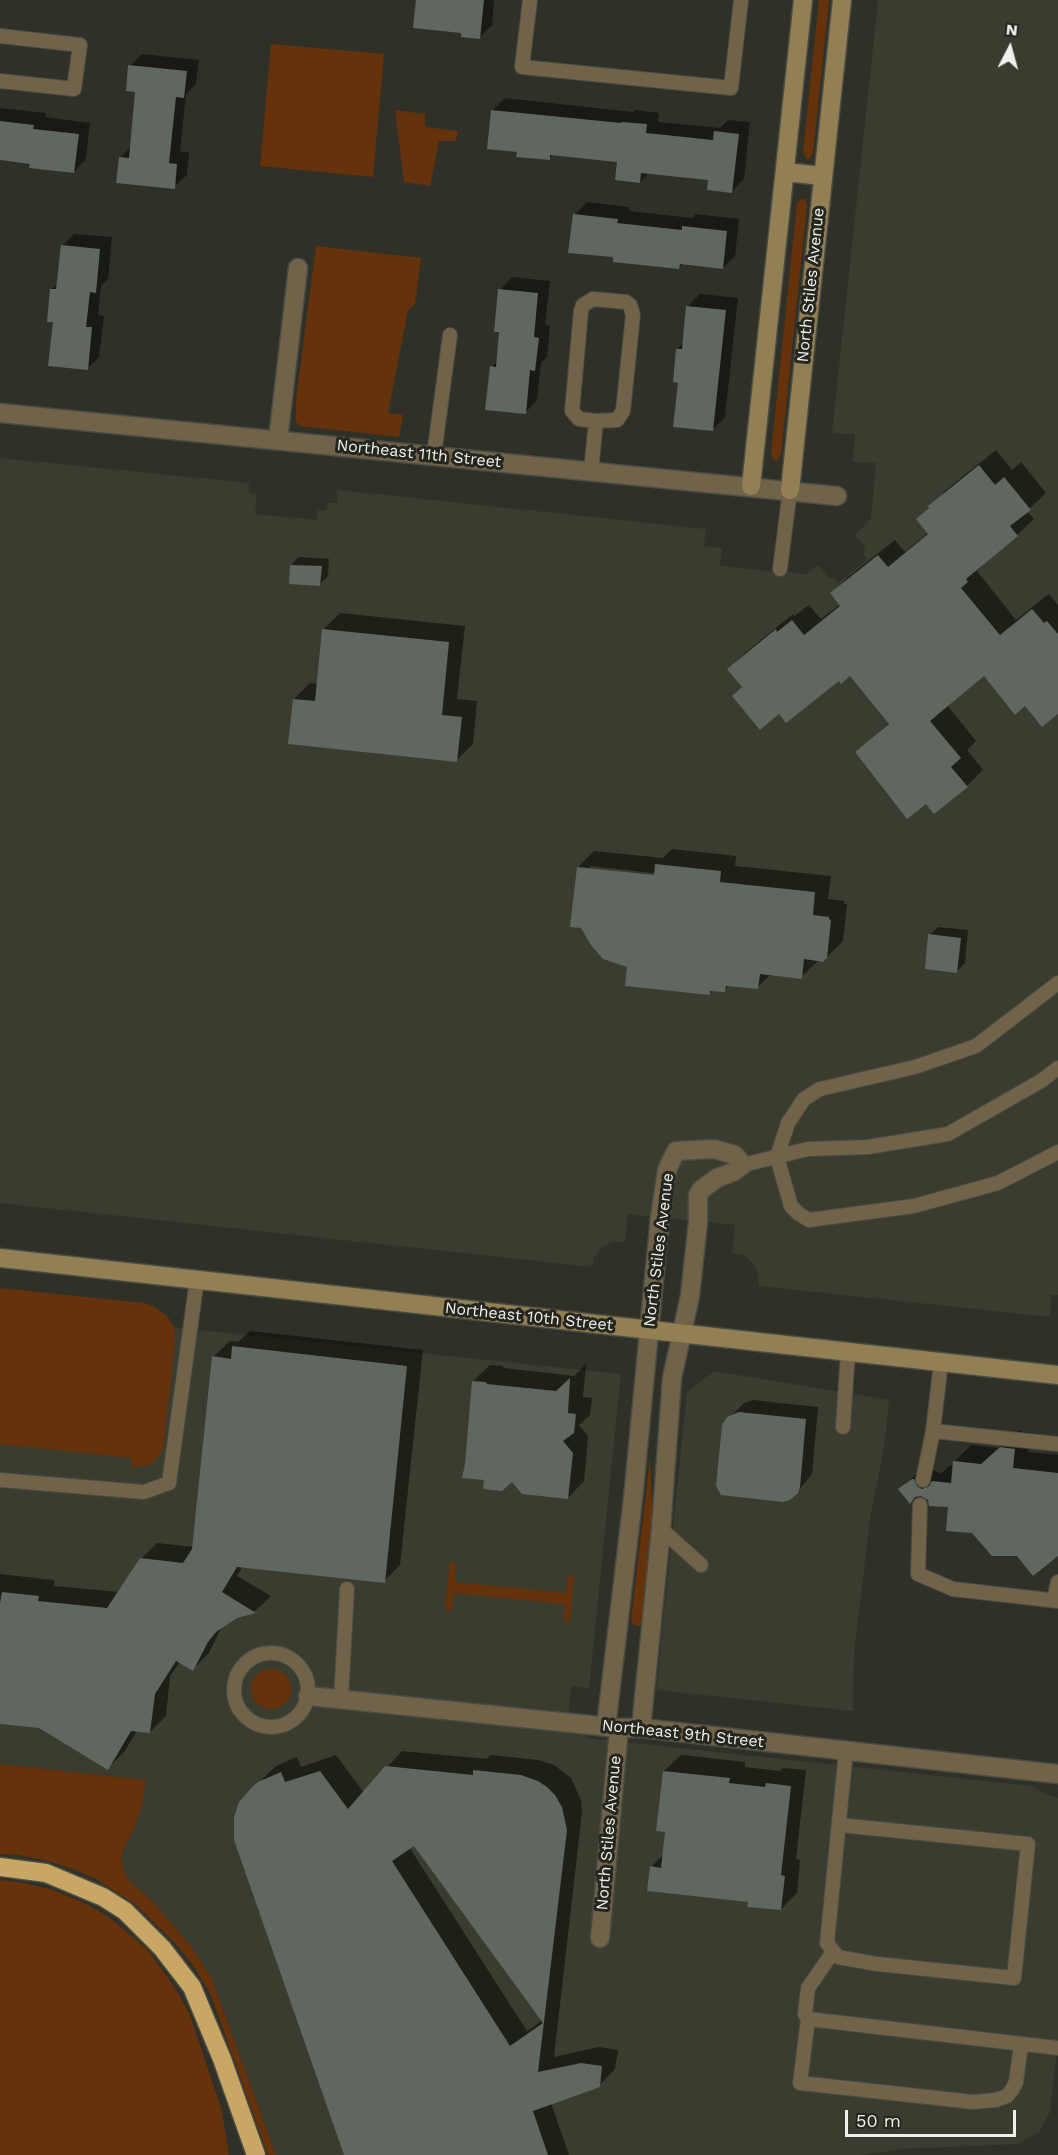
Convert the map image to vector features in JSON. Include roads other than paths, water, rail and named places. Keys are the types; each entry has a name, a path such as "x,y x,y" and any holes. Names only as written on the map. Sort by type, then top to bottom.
{"highway":[{"path":"0,1867 46,1873 76,1884 125,1911 147,1931 192,1987 222,2059 256,2155"},
{"path":"246,2155 249,2135"}],"main road":[{"path":"751,486 802,0"},
{"name":"North Stiles Avenue","path":"790,490 842,0"},
{"path":"784,172 822,176"},
{"name":"Northeast 10th Street","path":"0,1258 1058,1375"}],"street":[{"path":"278,440 298,268"},
{"name":"Northeast 11th Street","path":"0,413 837,496"},
{"name":"North Stiles Avenue","path":"600,1938 613,1727 660,1217 667,1170 674,1152 714,1149 735,1155 743,1165 717,1178 698,1195 698,1222 690,1296 672,1378 661,1529 641,1728"},
{"name":"Northeast 9th Street","path":"308,1696 641,1728 1058,1774"}],"lane":[{"path":"530,0 522,67 731,88 741,0"},
{"path":"0,36 80,45 74,89 0,81"},
{"path":"593,299 626,302 630,305 633,315 623,411 617,420 596,421 579,419 572,411 581,311 583,305 593,299"},
{"path":"434,455 450,334"},
{"path":"591,471 596,421"},
{"name":"North Stiles Avenue","path":"780,569 790,490"},
{"path":"1058,983 976,1046 915,1067 820,1089 804,1099 788,1123 777,1157 791,1206 810,1220 914,1206 998,1183 1058,1152"},
{"path":"743,1165 808,1149 868,1147 948,1134 1041,1081 1058,1068"},
{"path":"0,1480 144,1492 169,1483 197,1279"},
{"path":"843,1427 848,1351"},
{"path":"923,1480 933,1431 941,1362"},
{"path":"933,1431 1058,1444"},
{"path":"920,1505 918,1574 953,1589 1056,1600 1058,1582"},
{"path":"661,1529 701,1565"},
{"path":"341,1700 347,1589"},
{"path":"274,1653 286,1655 297,1662 304,1672 308,1684 308,1696 304,1708 297,1717 286,1724 275,1727 263,1726 251,1722 236,1703 235,1679 241,1667 256,1656 274,1653"},
{"path":"839,1825 1028,1844 1014,1978 877,1964 838,1957 826,1943 846,1751"},
{"path":"833,1952 808,1988 805,2014 808,2019 800,2083 973,2102 996,2100 1007,2096 1016,2082 1021,2044"},
{"path":"808,2019 1058,2048"}]}
